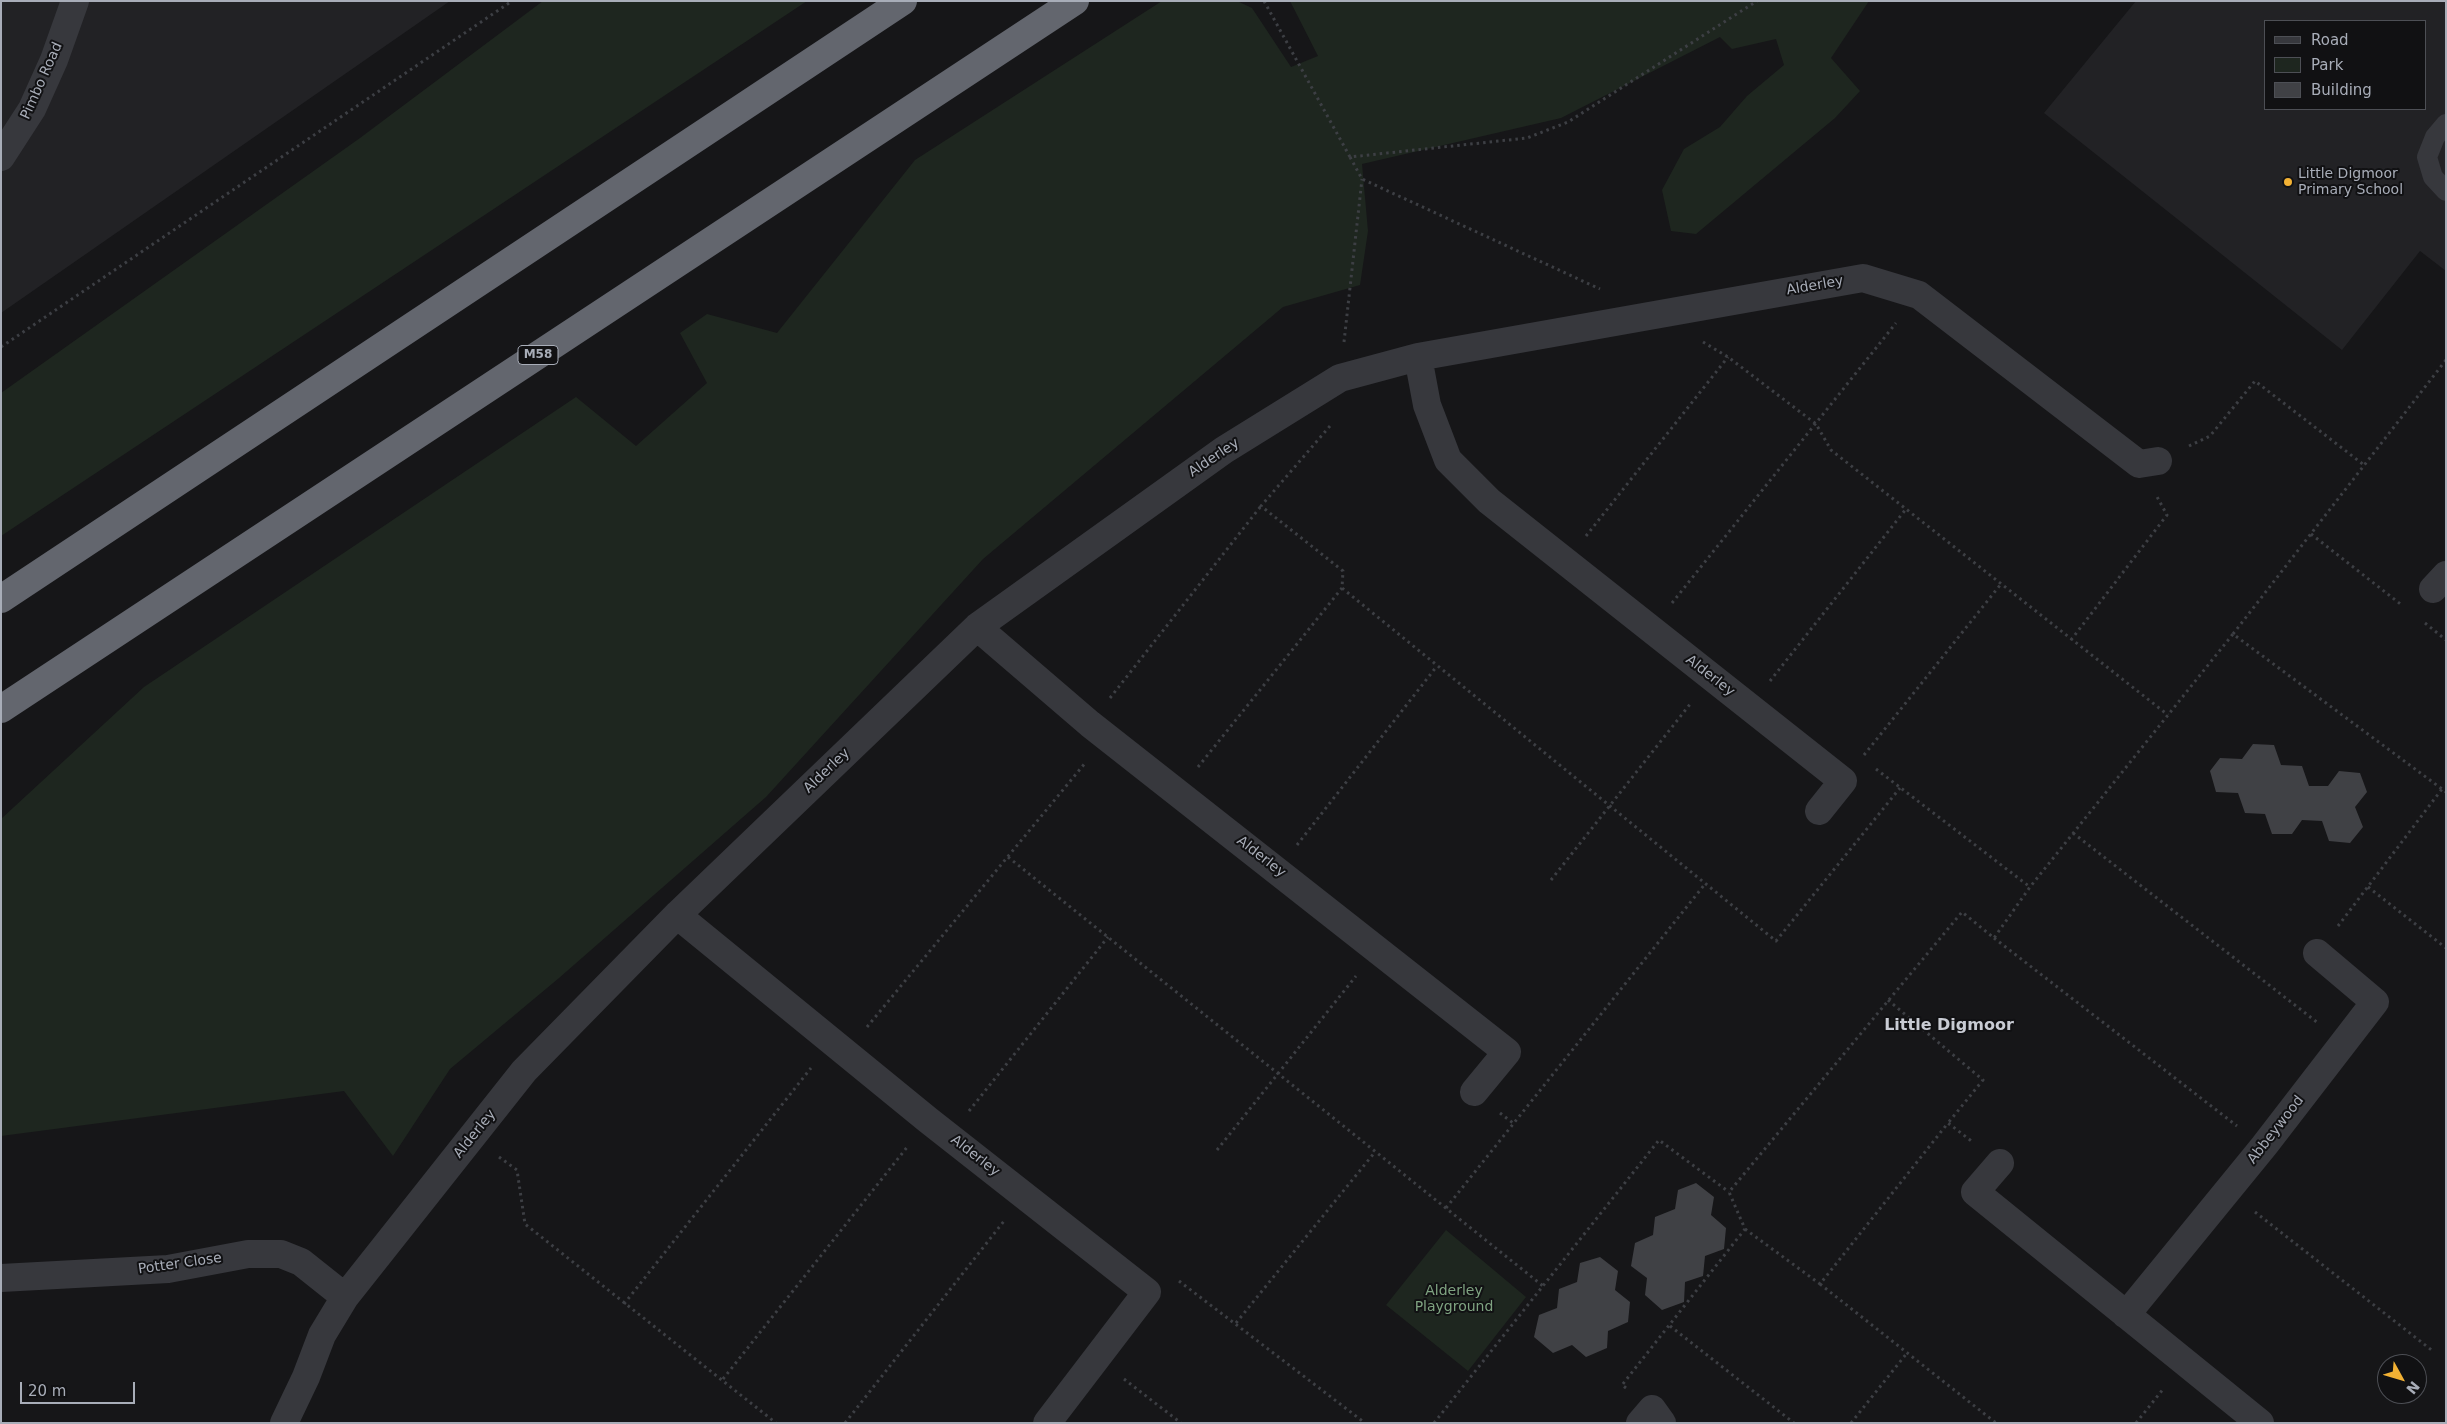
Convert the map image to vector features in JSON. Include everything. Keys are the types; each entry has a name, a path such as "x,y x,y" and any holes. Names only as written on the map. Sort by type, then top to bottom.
{"highway":[{"path":"1,599 903,1"},
{"name":"M58","path":"1,709 1075,1"}],"street":[{"name":"Pimbo Road","path":"1,157 32,109 54,60 75,1"},
{"name":"Alderley","path":"284,1423 306,1377 322,1335 345,1296 524,1071 676,915 977,627 1224,450 1340,378 1418,357 1863,278 1919,295 2148,462"},
{"name":"Alderley","path":"1418,357 1427,405 1448,460 1488,501 1843,781"},
{"name":"Alderley","path":"977,627 1098,730 1507,1052 1474,1092"},
{"path":"1819,811 1843,781"},
{"name":"Alderley","path":"676,915 838,1048 1148,1292"},
{"name":"Abbeywood","path":"2126,1315 2264,1146 2376,1002 2317,953"},
{"path":"2000,1163 1975,1192 2260,1423"},
{"name":"Potter Close","path":"1,1278 168,1269 248,1254 280,1254 301,1262 345,1296"},
{"path":"1047,1423 1148,1292"},
{"name":"Alderley","path":"296,1423 306,1377"}],"lane":[{"path":"2446,124 2435,136 2427,157 2433,178 2446,190"}],"path":[{"path":"1,347 512,1"},
{"path":"624,1304 838,1048 1008,857 1261,506 1335,421 1362,179 1264,1"},
{"path":"1350,157 1528,138 1568,122 1757,1"},
{"path":"1362,179 1602,290"},
{"path":"1651,630 1919,295"},
{"path":"1655,314 1728,357 1816,424 1831,450 2168,715"},
{"path":"1566,562 1728,357"},
{"path":"1994,938 2030,887 2233,634 2446,360"},
{"path":"2071,640 2167,515 2148,462 2210,436 2255,381 2364,465"},
{"path":"1178,792 1342,588 1343,571 1261,506"},
{"path":"1749,708 1906,509"},
{"path":"2311,534 2446,640"},
{"path":"2412,613 2440,582"},
{"path":"1843,781 2001,584"},
{"path":"1342,588 1776,942 1900,788"},
{"path":"2233,634 2446,792"},
{"path":"1278,870 1437,666"},
{"path":"1551,880 1711,678"},
{"path":"1843,781 1874,768 2030,887"},
{"path":"2317,953 2442,789"},
{"path":"2074,833 2344,1043"},
{"path":"1008,857 1543,1286"},
{"path":"1446,1208 1705,884"},
{"path":"2368,887 2446,948"},
{"path":"1730,1192 1962,912 2264,1146"},
{"path":"723,1379 939,1128 1108,938"},
{"path":"1217,1150 1377,950"},
{"path":"1820,1284 1983,1080 1888,1000"},
{"path":"1948,1123 2000,1163"},
{"path":"472,1138 517,1170 525,1224 624,1304 723,1379 776,1423"},
{"path":"1434,1423 1659,1140 1730,1192 1745,1229 1820,1284 1996,1423"},
{"path":"1236,1323 1375,1152"},
{"path":"2227,1191 2434,1352"},
{"path":"845,1423 1025,1195"},
{"path":"1651,1418 1622,1385 1745,1229"},
{"path":"1148,1292 1181,1280 1365,1423"},
{"path":"1670,1326 1794,1423"},
{"path":"1851,1423 1908,1353"},
{"path":"1097,1358 1181,1423"},
{"path":"2136,1423 2185,1362"}],"shaded area":[{"path":"1,1 450,1 1,313"},
{"name":"Little Digmoor Primary School","path":"2136,1 2446,1 2446,271 2420,251 2342,350 2044,113"}],"green space":[{"path":"543,1 807,1 1,536 1,393 360,138"},
{"path":"1162,1 1237,1 1252,8 1291,67 1318,56 1290,1 1869,1 1831,58 1860,91 1835,118 1696,234 1671,231 1662,190 1684,149 1720,127 1747,96 1784,65 1776,39 1732,49 1720,37 1561,118 1362,164 1368,231 1360,285 1283,307 983,559 766,797 559,978 450,1069 393,1156 344,1091 1,1136 1,819 144,687 576,397 636,446 707,383 680,333 707,314 777,333 915,160"},
{"name":"Alderley Playground","path":"1446,1230 1526,1297 1468,1371 1386,1305"}],"building":[{"path":"2253,744 2274,745 2281,765 2302,766 2309,786 2328,786 2339,771 2360,773 2367,792 2355,807 2363,827 2350,843 2329,841 2322,821 2302,820 2292,834 2272,834 2265,814 2245,813 2238,793 2216,792 2210,771 2220,758 2242,759"},
{"path":"1696,1183 1714,1197 1711,1215 1726,1228 1724,1249 1705,1256 1703,1276 1685,1282 1684,1302 1662,1310 1645,1295 1647,1278 1631,1266 1635,1243 1653,1235 1655,1217 1675,1209 1678,1190"},
{"path":"1600,1257 1618,1271 1615,1290 1630,1302 1628,1322 1608,1331 1607,1348 1586,1357 1572,1345 1553,1353 1534,1337 1539,1315 1557,1308 1559,1289 1577,1282 1580,1263"}],"place":[{"name":"Little Digmoor Primary School","path":"2288,182"}],"district":[{"name":"Little Digmoor","path":"1949,1026"}]}
